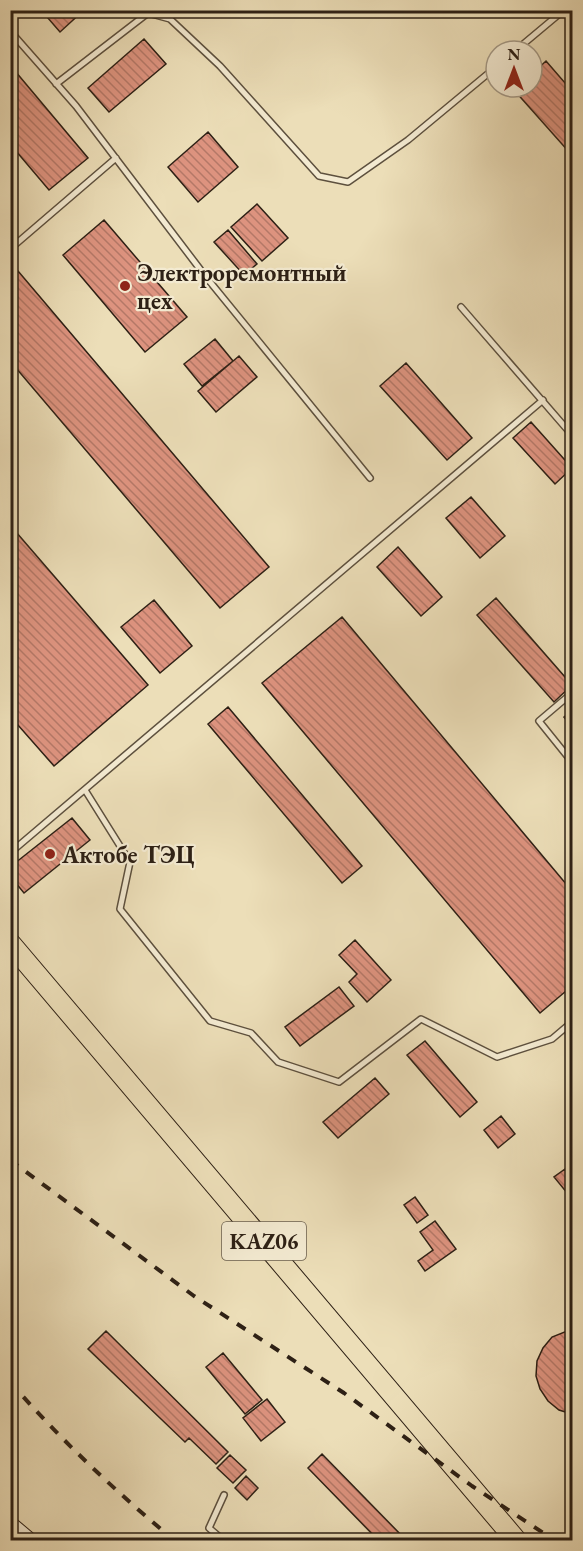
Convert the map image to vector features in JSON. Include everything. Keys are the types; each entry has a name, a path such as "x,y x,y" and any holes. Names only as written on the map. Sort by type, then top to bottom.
{"highway":[{"name":"KАZ06","path":"10,943 516,1540"}],"street":[{"path":"10,1524 29,1540"}],"lane":[{"path":"529,39 564,10"},
{"path":"56,84 148,13 170,19 220,66 319,176 348,182 408,140 484,77"},
{"path":"10,31 116,158 206,277 369,478"},
{"path":"10,249 116,158"},
{"path":"461,307 573,435"},
{"path":"10,852 543,400"},
{"path":"573,693 540,722 573,762"},
{"path":"85,790 130,862 120,909 210,1021 251,1033 278,1062 339,1082 421,1019 497,1058 552,1039 573,1022"},
{"path":"223,1540 209,1528 224,1495"}],"building":[{"path":"41,10 84,10 60,32"},
{"path":"144,39 166,64 109,112 88,88"},
{"path":"546,61 572,91 572,149 569,152 522,99 544,99 544,63"},
{"path":"10,65 88,158 49,190 10,144"},
{"path":"208,132 238,167 198,202 168,167"},
{"path":"257,204 288,238 262,261 231,227"},
{"name":"Электроремонтный цех","path":"104,220 187,317 145,352 63,255"},
{"path":"228,230 257,264 244,275 214,242"},
{"path":"18,271 269,567 220,608 10,361 10,278"},
{"path":"215,339 233,361 202,386 184,364"},
{"path":"239,356 257,377 216,412 198,391"},
{"path":"406,363 472,438 447,460 380,386"},
{"path":"531,422 572,468 555,484 513,438"},
{"path":"471,497 505,536 480,558 446,518"},
{"path":"10,525 148,685 54,766 10,716"},
{"path":"398,547 442,597 421,616 377,567"},
{"path":"496,598 572,685 554,702 477,615"},
{"path":"154,600 192,646 160,673 121,627"},
{"path":"342,617 572,891 572,986 540,1013 262,683"},
{"path":"228,707 362,866 342,883 208,724"},
{"path":"572,710 572,727 564,717"},
{"name":"Актобе ТЭЦ","path":"72,818 90,840 24,893 10,876 10,867"},
{"path":"355,940 391,980 367,1002 349,982 357,974 339,955"},
{"path":"339,987 354,1006 300,1046 285,1027"},
{"path":"425,1041 477,1102 460,1117 407,1055"},
{"path":"375,1078 389,1094 338,1138 323,1122"},
{"path":"501,1116 515,1134 498,1148 484,1130"},
{"path":"565,1169 572,1179 572,1199 554,1177"},
{"path":"415,1197 428,1215 417,1223 404,1205"},
{"path":"435,1221 456,1249 425,1271 418,1261 433,1250 420,1232"},
{"path":"572,1329 572,1414 559,1410 548,1401 540,1389 536,1376 537,1361 543,1348 552,1337"},
{"path":"106,1331 228,1452 216,1464 189,1438 185,1442 88,1349"},
{"path":"223,1353 262,1400 245,1414 206,1367"},
{"path":"267,1399 285,1422 261,1441 243,1418"},
{"path":"322,1454 406,1540 378,1540 308,1468"},
{"path":"230,1455 246,1470 233,1483 217,1468"},
{"path":"246,1476 258,1488 247,1500 235,1488"}],"railway":[{"path":"10,1160 194,1296 344,1393 472,1486 554,1540"},
{"path":"10,1382 89,1465 174,1540"}],"place":[{"name":"Электроремонтный цех","path":"125,286"},
{"name":"Актобе ТЭЦ","path":"50,854"}]}
